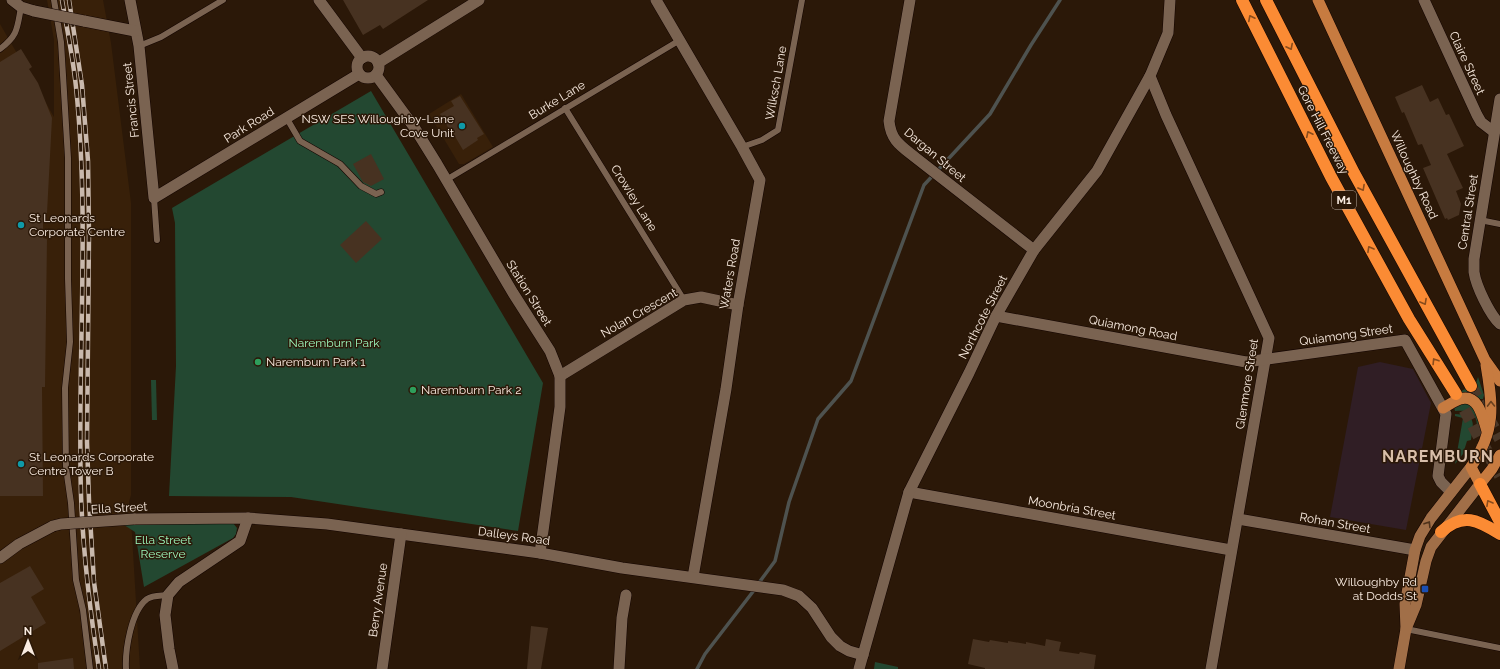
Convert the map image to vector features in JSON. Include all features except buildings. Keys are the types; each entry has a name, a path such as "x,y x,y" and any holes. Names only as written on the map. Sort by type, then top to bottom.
{"highway":[{"name":"Gore Hill Freeway","path":"1242,0 1334,183 1409,320 1456,394"},
{"name":"Gore Hill Freeway","path":"1266,0 1354,173 1471,386"},
{"path":"1480,484 1500,522"},
{"path":"1441,532 1454,522 1468,520 1480,522 1500,534"}],"main road":[{"name":"Willoughby Road","path":"1318,0 1485,360 1500,381"},
{"name":"Willoughby Road","path":"1399,669 1406,629 1405,604 1411,566 1416,550 1424,529 1471,467 1488,434 1492,405 1485,360"},
{"path":"1443,408 1461,399 1467,398 1473,401 1478,404 1481,410 1488,434"},
{"name":"Willoughby Road","path":"1406,629 1416,605 1428,553 1441,532 1492,469 1500,455"},
{"path":"1471,467 1480,484"},
{"name":"Rohan Street","path":"1416,550 1428,553"}],"street":[{"path":"12,0 21,7 34,12 136,31"},
{"name":"Francis Street","path":"130,0 139,46 154,198"},
{"path":"319,0 362,58"},
{"path":"378,63 479,0"},
{"name":"Waters Road","path":"656,0 760,180 693,578"},
{"name":"Dargan Street","path":"910,0 889,120 890,132 897,143 1034,250"},
{"name":"Northcote Street","path":"859,669 909,492 996,316 1034,250 1097,170 1150,76 1168,33 1170,0"},
{"name":"Claire Street","path":"1424,0 1477,115 1481,122 1494,132"},
{"path":"366,56 372,57 378,63 376,75 368,79 361,77 358,74 357,65 362,58 366,56"},
{"name":"Park Road","path":"154,198 358,74"},
{"name":"Station Street","path":"376,75 414,127 513,293 550,351 560,376 560,407 540,553"},
{"name":"Glenmore Street","path":"1150,76 1166,115 1269,338 1211,669"},
{"name":"Central Street","path":"1500,99 1474,259 1474,273 1478,285 1486,302 1500,324"},
{"name":"Nolan Crescent","path":"560,376 684,300 701,297 738,305"},
{"name":"Quiamong Road","path":"996,316 1246,362 1266,359"},
{"name":"Quiamong Street","path":"1266,359 1405,340 1446,414 1438,466 1438,476 1441,482 1451,492"},
{"name":"Moonbria Street","path":"909,492 1231,550"},
{"path":"173,669 165,615 168,595 179,582 240,541 248,518"},
{"name":"Dalleys Road","path":"248,518 327,524 540,553 622,568 782,590 799,596 812,608 831,637 840,646 849,651 863,655"},
{"name":"Ella Street","path":"0,558 19,544 52,526 61,524 134,519 248,518"},
{"name":"Rohan Street","path":"1238,519 1416,550"},
{"name":"Berry Avenue","path":"382,669 401,534"},
{"path":"619,669 622,618 626,595"}],"lane":[{"path":"54,0 61,42 68,158 68,279 70,342 65,388 66,468 71,503 76,580 83,610 90,669"},
{"path":"139,46 160,37 223,0"},
{"name":"Wilksch Lane","path":"742,147 762,140 778,130 802,0"},
{"path":"0,49 11,40 17,29 21,7"},
{"name":"Burke Lane","path":"446,180 680,40"},
{"name":"Crowley Lane","path":"565,108 684,300"},
{"path":"286,117 300,141 340,164 361,186 376,194 380,192"},
{"path":"154,198 157,240"},
{"path":"1480,220 1500,224"},
{"path":"126,669 126,647 135,617 141,605 153,596 168,595"},
{"path":"1406,629 1500,648"}],"shaded area":[{"path":"47,0 103,0 111,43 131,203 131,495 129,502 140,669 0,669 0,24 54,117 54,40"},
{"path":"461,94 493,147 464,164 459,164 429,114"},
{"path":"1380,362 1413,369 1431,403 1406,530 1330,517 1358,367"}],"green space":[{"name":"Naremburn Park","path":"371,91 543,383 518,531 291,497 169,496 176,366 175,223 172,208"},
{"path":"1478,377 1484,395 1483,399 1479,399 1470,393 1456,394 1476,383"},
{"path":"151,380 156,380 157,420 152,420"},
{"path":"1469,403 1480,417 1479,425 1477,425 1475,416 1470,412 1455,411 1454,407"},
{"path":"1455,414 1468,415 1472,420 1473,426 1471,440 1467,441 1463,454 1455,464 1463,418 1455,416"},
{"name":"Ella Street Reserve","path":"121,523 233,523 237,528 236,534 233,538 144,587 135,532"},
{"path":"875,662 898,667 898,669 874,669"}],"waterway":[{"path":"758,584 775,561 789,502 818,419 851,381 924,185 990,114 1060,0"},
{"path":"697,669 705,654 755,589"}],"tunnel":[{"path":"1471,386 1500,439"},
{"path":"1456,394 1500,476"}],"railway":[{"path":"62,0 75,76 80,138 83,240 80,393 81,495 87,582 99,669"},
{"path":"69,0 82,85 88,161 89,235 87,442 89,501 94,582 106,669"}],"place":[{"name":"NSW SES Willoughby-Lane Cove Unit","path":"462,126"},
{"name":"St Leonards Corporate Centre","path":"21,225"},
{"name":"Naremburn Park 1","path":"258,362"},
{"name":"Naremburn Park 2","path":"413,390"},
{"name":"St Leonards Corporate Centre Tower B","path":"21,464"},
{"name":"Willoughby Rd at Dodds St","path":"1425,589"}],"district":[{"name":"NAREMBURN","path":"1438,456"}]}
